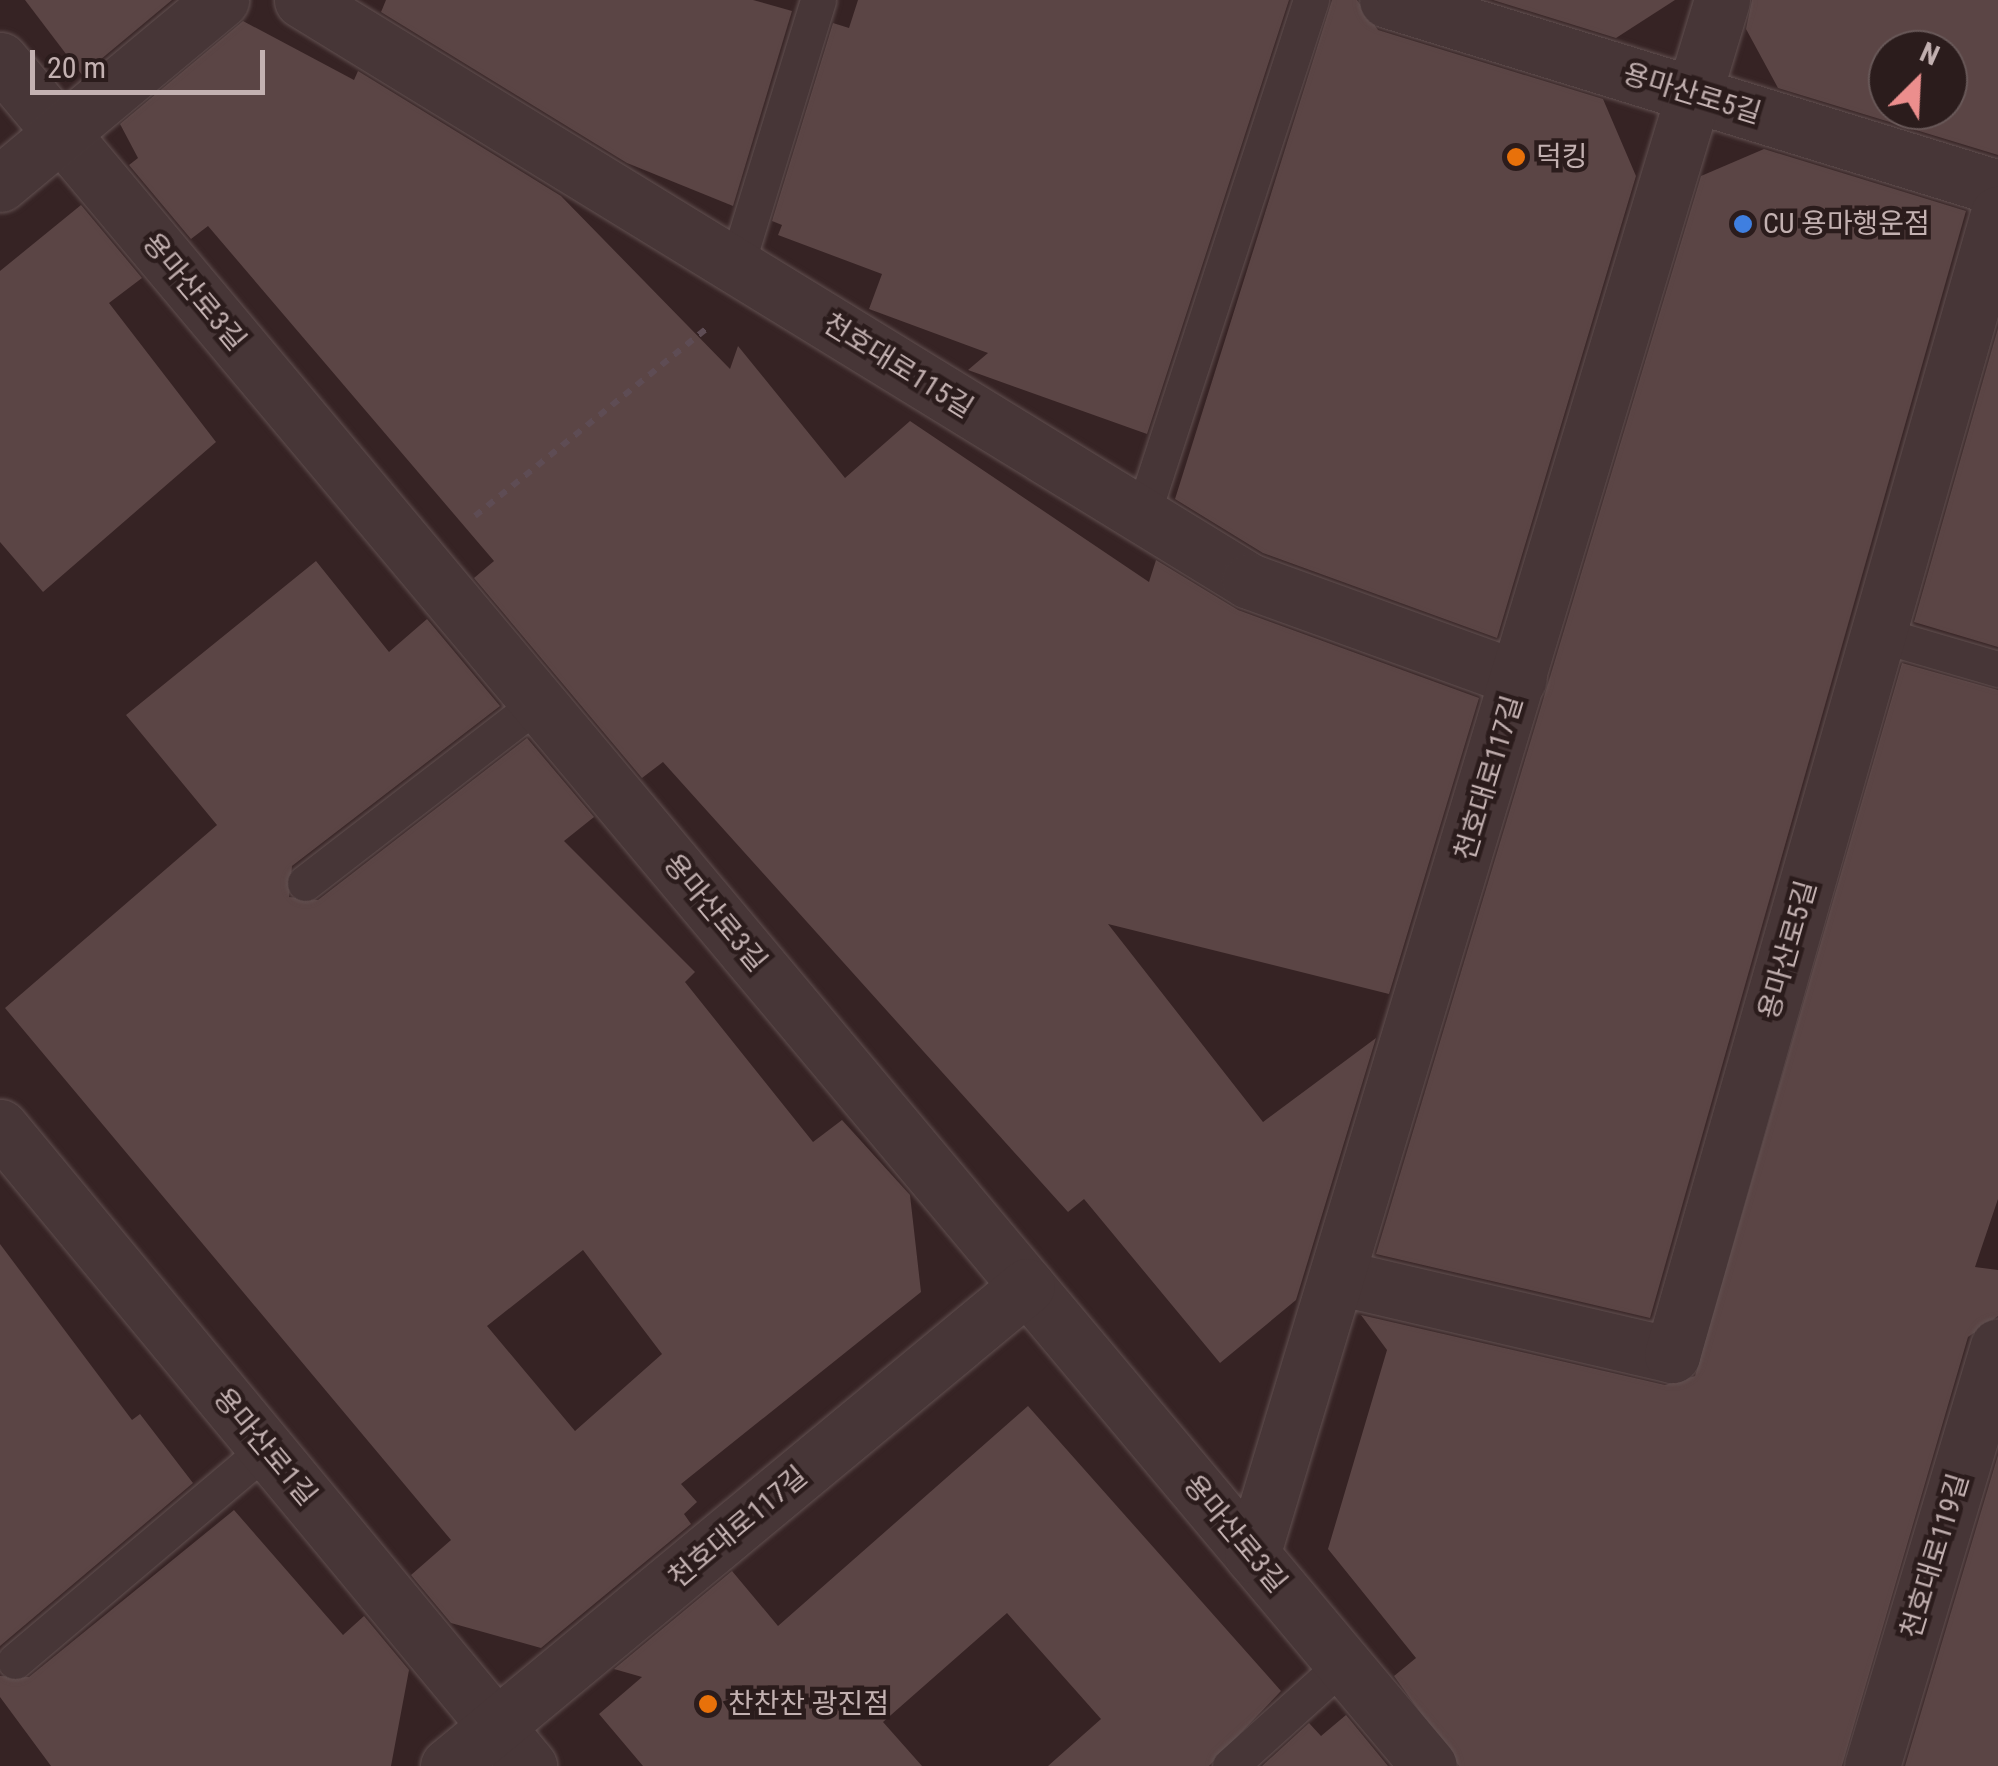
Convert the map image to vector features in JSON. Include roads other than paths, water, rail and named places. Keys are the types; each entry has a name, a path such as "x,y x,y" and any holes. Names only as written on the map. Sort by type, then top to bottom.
{"street":[{"path":"0,184 221,0"},
{"name":"천호대로115길","path":"302,0 1249,581 1519,680"},
{"name":"용마산로5길","path":"1387,0 1998,188"},
{"name":"천호대로117길","path":"1252,1555 1697,96 1722,0"},
{"name":"용마산로3길","path":"0,60 1429,1766"},
{"name":"용마산로5길","path":"1337,1277 1672,1355 1998,214"},
{"name":"용마산로1길","path":"0,1127 513,1747"},
{"name":"천호대로117길","path":"448,1766 513,1747 1027,1286"},
{"name":"천호대로119길","path":"1872,1766 1998,1346"}],"lane":[{"path":"749,275 818,0"},
{"path":"1142,516 1311,0"},
{"path":"1878,634 1998,669"},
{"path":"306,884 538,703"},
{"path":"15,1661 266,1449"},
{"path":"1230,1766 1343,1664"}],"place":[{"name":"덕킹","path":"1516,157"},
{"name":"CU 용마행운점","path":"1743,224"},
{"name":"찬찬찬 광진점","path":"708,1704"}]}
